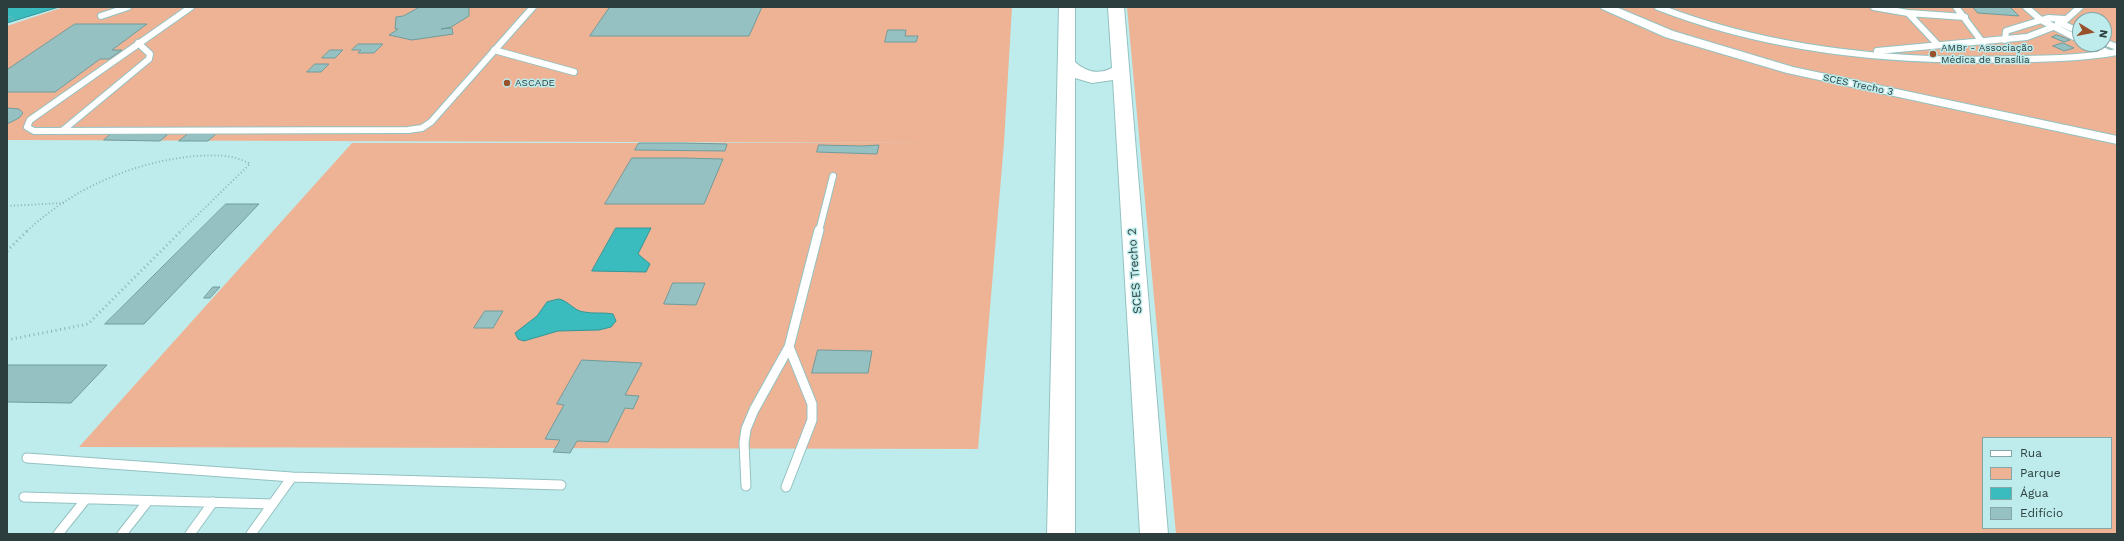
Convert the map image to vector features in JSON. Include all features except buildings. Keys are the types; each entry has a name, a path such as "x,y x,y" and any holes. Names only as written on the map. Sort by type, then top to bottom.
{"main road":[{"path":"1061,534 1067,7"},
{"name":"SCES Trecho 2","path":"1116,7 1154,534"},
{"path":"1067,64 1072,69 1090,77 1112,76 1120,70"}],"street":[{"name":"SCES Trecho 3","path":"1606,7 1669,34 1791,70 2117,140"}],"lane":[{"path":"102,16 128,7"},
{"path":"191,7 30,120 27,127 34,131 408,130 422,128 431,122 533,7"},
{"path":"1658,7 1712,26 1792,44 1858,53 1953,60 2004,60 2109,54 2117,52"},
{"path":"1874,7 1908,13 1965,17"},
{"path":"1956,7 1965,17 1983,43"},
{"path":"2026,7 2041,20 2072,36"},
{"path":"1858,53 1938,45 1983,43 2027,37 2063,21 2080,7"},
{"path":"1908,13 1938,45"},
{"path":"2034,14 2063,21 2072,27"},
{"path":"2005,40 2006,31 2048,18"},
{"path":"62,131 149,59 150,54 138,43"},
{"path":"494,50 574,72"},
{"path":"2105,52 2117,56"},
{"path":"746,486 744,443 746,429 754,410 789,347 833,176"},
{"path":"786,487 812,420 812,404 789,347"},
{"path":"27,458 292,476 561,485"},
{"path":"251,534 292,476"},
{"path":"24,497 272,504"},
{"path":"58,534 86,499"},
{"path":"122,534 148,501"},
{"path":"190,534 213,502"}],"path":[{"path":"7,14 15,21"},
{"path":"7,251 47,214 93,185 133,167 184,156 235,155 250,164 136,274 88,324 7,340"},
{"path":"7,206 65,203"}],"green space":[{"path":"64,7 1012,7 1004,143 978,449 79,447 352,143 938,143 7,140 7,26"},
{"path":"1127,7 2117,7 2117,534 1176,534"}],"water":[{"path":"7,7 59,7 7,23"},
{"path":"616,228 651,228 638,254 650,264 646,272 592,271"},
{"path":"559,299 580,311 588,313 613,314 616,321 611,327 599,330 558,331 524,341 518,339 515,333 537,316 547,302"}],"place":[{"name":"AMBr - Associação Médica de Brasília","path":"1933,54"},
{"name":"ASCADE","path":"507,83"}]}
